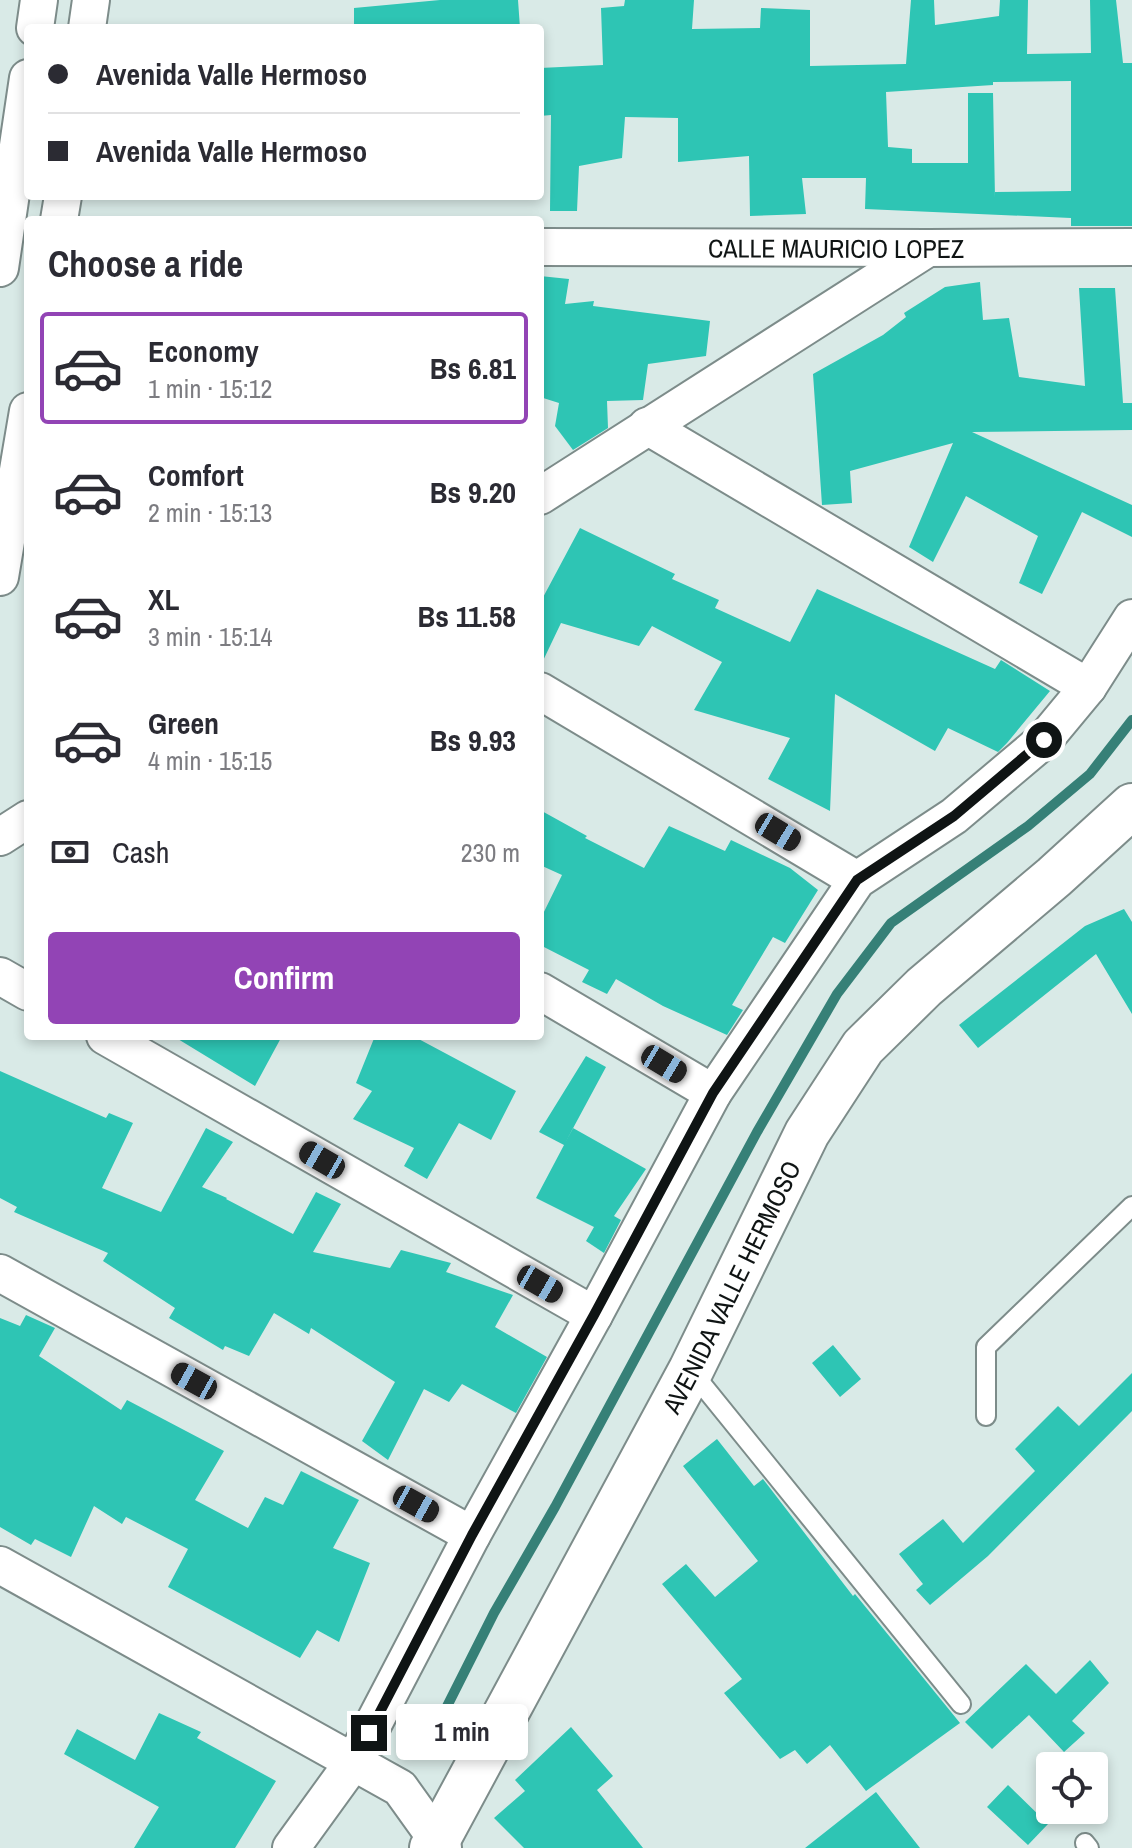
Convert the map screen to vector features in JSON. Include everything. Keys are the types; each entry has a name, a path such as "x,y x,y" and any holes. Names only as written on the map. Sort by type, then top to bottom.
{"street":[{"path":"36,24 39,0"},
{"path":"88,24 91,0"},
{"path":"8,252 24,113"},
{"name":"CALLE MAURICIO LOPEZ","path":"544,247 1132,247"},
{"path":"544,493 928,248"},
{"path":"647,426 1088,687"},
{"path":"0,577 24,435"},
{"path":"291,1848 354,1761 472,1535 713,1093 857,880 954,816 1044,740 1088,687 1132,618"},
{"path":"544,693 857,880"},
{"name":"AVENIDA VALLE HERMOSO","path":"438,1845 691,1370 807,1133 863,1047 924,987 1131,810"},
{"path":"0,837 24,822"},
{"path":"0,976 24,990"},
{"path":"544,993 713,1093"},
{"path":"112,1040 594,1315"},
{"path":"0,1273 472,1535"},
{"path":"0,1565 400,1788 438,1845"}],"lane":[{"path":"986,1416 986,1347 1132,1206"},
{"path":"691,1370 961,1704"}],"building":[{"path":"440,0 518,0 520,24 354,24 354,8"},
{"path":"625,0 694,0 692,29 760,28 761,8 810,10 810,66 906,64 911,0 934,0 935,25 999,16 1000,0 1028,0 1027,54 1091,53 1090,0 1116,0 1123,63 1132,63 1132,226 1071,226 1071,218 865,209 866,178 802,178 806,214 750,216 749,156 678,162 678,118 625,117 622,158 579,166 577,211 550,211 551,115 544,116 544,68 603,65 601,8 624,6","holes":["1071,81 1071,191 995,192 995,198 993,93 968,93 968,163 912,163 912,149 888,147 886,92 993,85 993,82"]},
{"path":"544,276 569,279 565,304 594,301 593,306 710,321 706,356 648,364 643,400 607,401 608,428 573,450 555,426 559,403 544,398"},
{"path":"980,282 983,320 1009,318 1019,377 1085,386 1079,288 1115,288 1123,403 1132,403 1132,430 972,432 1132,505 1132,537 1082,512 1042,594 1019,583 1038,536 966,496 933,562 909,547 953,443 850,471 852,503 822,505 813,374 883,335 906,317 904,313 945,287"},
{"path":"580,528 675,574 672,579 719,600 715,608 790,642 817,589 995,669 1001,660 1050,691 998,752 948,728 935,751 835,694 830,811 768,779 790,738 694,710 722,662 652,626 639,646 561,623 544,659 544,596"},
{"path":"544,812 587,836 585,838 644,868 669,826 725,851 731,840 790,868 818,890 785,943 773,937 732,1005 743,1010 727,1035 663,1006 616,979 607,994 582,982 589,970 544,947 544,912 562,875 544,867"},
{"path":"1124,909 1132,922 1132,1014 1096,954 978,1048 959,1025 1085,926"},
{"path":"180,1040 280,1040 255,1086"},
{"path":"373,1040 420,1040 516,1091 491,1140 459,1123 427,1179 404,1166 414,1148 353,1119 372,1091 356,1083"},
{"path":"586,1056 606,1067 564,1145 539,1132"},
{"path":"0,1071 106,1118 109,1113 133,1123 102,1188 161,1212 206,1128 233,1142 202,1187 293,1234 316,1192 341,1204 313,1252 390,1268 401,1250 451,1263 446,1272 513,1295 495,1327 547,1357 516,1413 462,1384 449,1402 424,1389 388,1460 362,1441 395,1382 311,1328 309,1334 274,1313 249,1356 225,1346 223,1350 169,1318 175,1308 103,1261 108,1253 14,1212 17,1207 0,1198"},
{"path":"573,1128 646,1169 614,1216 621,1220 604,1253 586,1241 594,1227 536,1198"},
{"path":"26,1315 55,1328 39,1356 121,1410 127,1400 224,1451 195,1500 248,1528 265,1497 283,1505 301,1471 359,1500 333,1548 370,1563 339,1642 317,1630 300,1658 168,1587 188,1549 126,1517 122,1524 94,1506 71,1557 35,1539 31,1545 0,1527 0,1318 20,1326"},
{"path":"833,1345 861,1379 840,1397 812,1363"},
{"path":"1132,1373 1132,1411 988,1556 930,1605 916,1590 923,1584 899,1554 943,1519 963,1543 1035,1471 1015,1449 1058,1406 1079,1426"},
{"path":"717,1439 754,1486 763,1479 853,1596 855,1594 960,1723 866,1791 830,1745 807,1764 795,1750 780,1759 724,1693 742,1679 662,1584 686,1564 715,1597 758,1561 683,1466"},
{"path":"1090,1660 1109,1683 1072,1721 1085,1733 1064,1752 1029,1715 992,1749 965,1722 1026,1664 1056,1694"},
{"path":"159,1713 201,1732 197,1738 276,1781 235,1848 134,1848 159,1807 64,1754 77,1729 135,1760"},
{"path":"571,1727 613,1776 597,1790 643,1848 524,1848 494,1818 525,1791 515,1780"},
{"path":"1008,1785 1036,1812 1036,1824 1048,1824 1028,1845 987,1807"},
{"path":"876,1792 920,1848 805,1848"}],"waterway":[{"path":"427,1746 494,1613 555,1507 757,1132 837,994 891,923 1028,826 1090,774 1132,720"}],"route":[{"path":"369,1733 472,1535 713,1093 857,880 954,816 1044,740"}]}
